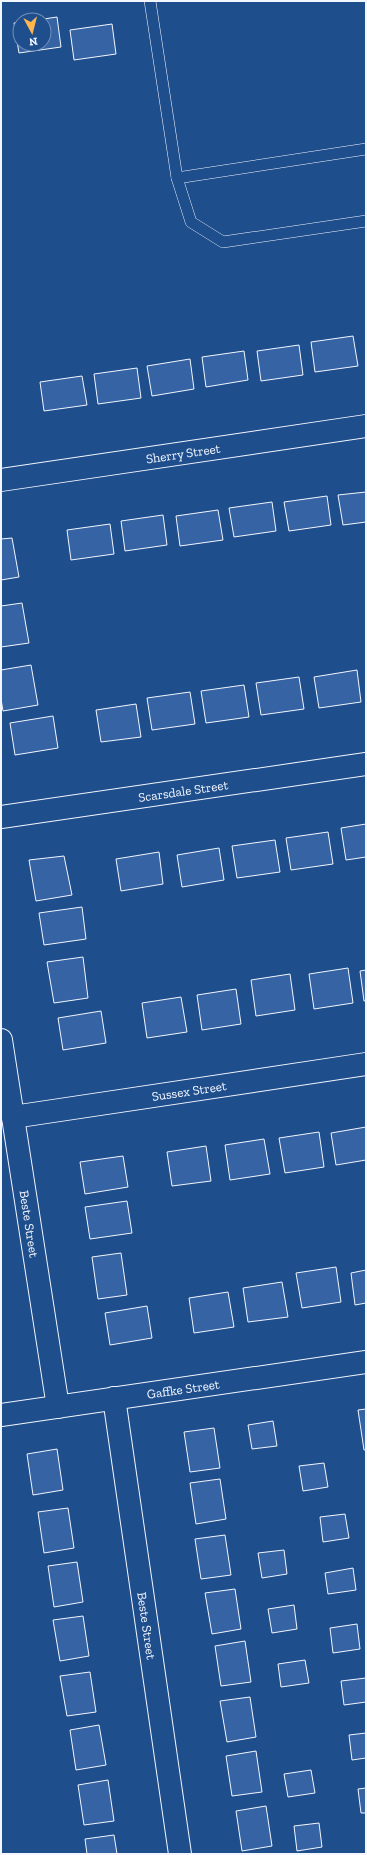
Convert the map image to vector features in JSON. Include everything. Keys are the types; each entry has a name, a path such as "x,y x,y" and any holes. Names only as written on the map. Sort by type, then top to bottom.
{"street":[{"name":"Sherry Street","path":"1,480 366,426"},
{"name":"Scarsdale Street","path":"1,817 366,764"},
{"name":"Beste Street","path":"1,1040 58,1407"},
{"name":"Sussex Street","path":"13,1117 366,1064"},
{"name":"Gaffke Street","path":"1,1415 366,1362"},
{"name":"Beste Street","path":"114,1398 180,1854"}],"lane":[{"path":"150,1 177,178 191,222 223,242 366,221"},
{"path":"177,178 366,149"}],"building":[{"path":"57,17 61,47 52,48 52,18"},
{"path":"112,24 116,54 74,60 70,30"},
{"path":"353,336 358,366 315,372 311,342"},
{"path":"299,345 303,375 261,381 257,351"},
{"path":"244,351 248,380 206,387 202,357"},
{"path":"190,359 194,389 152,396 147,366"},
{"path":"137,368 141,398 98,404 94,374"},
{"path":"82,376 87,405 44,411 40,382"},
{"path":"366,492 366,522 343,525 338,495"},
{"path":"327,496 331,525 289,531 284,502"},
{"path":"272,502 276,531 234,537 229,508"},
{"path":"218,510 223,540 180,546 176,516"},
{"path":"163,515 167,545 125,551 121,521"},
{"path":"110,524 114,554 71,560 67,530"},
{"path":"12,538 19,577 1,580 1,539"},
{"path":"22,603 29,643 1,647 1,606"},
{"path":"31,665 38,705 3,711 1,699 1,670"},
{"path":"357,670 361,702 319,708 314,677"},
{"path":"299,677 304,709 261,715 256,683"},
{"path":"244,685 249,717 206,723 201,691"},
{"path":"190,692 195,724 152,730 147,698"},
{"path":"136,704 141,737 101,742 96,710"},
{"path":"53,716 58,748 15,755 10,723"},
{"path":"366,824 366,857 346,860 341,828"},
{"path":"328,832 333,864 291,870 286,838"},
{"path":"275,840 280,872 237,878 232,846"},
{"path":"219,848 224,880 182,887 177,855"},
{"path":"159,852 163,884 121,891 116,859"},
{"path":"64,856 72,895 36,901 29,860"},
{"path":"82,907 86,939 44,945 39,913"},
{"path":"83,957 88,998 54,1003 47,962"},
{"path":"348,968 353,1003 314,1009 309,974"},
{"path":"366,970 366,1001 364,1001 360,971"},
{"path":"290,974 295,1010 256,1016 251,980"},
{"path":"236,989 241,1024 202,1030 197,995"},
{"path":"181,997 187,1032 147,1038 142,1003"},
{"path":"101,1011 106,1043 63,1050 58,1018"},
{"path":"366,1127 366,1160 336,1165 331,1133"},
{"path":"319,1132 324,1167 285,1173 279,1138"},
{"path":"264,1139 270,1174 230,1180 225,1145"},
{"path":"206,1146 211,1181 172,1186 167,1152"},
{"path":"123,1156 128,1187 85,1194 80,1162"},
{"path":"127,1201 132,1233 90,1239 85,1207"},
{"path":"121,1253 127,1295 98,1299 92,1257"},
{"path":"336,1267 341,1302 302,1308 296,1273"},
{"path":"366,1270 366,1303 355,1305 351,1273"},
{"path":"282,1282 288,1317 248,1322 243,1288"},
{"path":"228,1292 234,1327 194,1333 189,1298"},
{"path":"147,1306 152,1338 110,1345 105,1313"},
{"path":"366,1409 366,1450 364,1450 358,1410"},
{"path":"273,1421 277,1446 252,1449 248,1425"},
{"path":"214,1428 220,1468 190,1472 184,1432"},
{"path":"57,1449 63,1490 33,1495 27,1454"},
{"path":"324,1463 328,1487 303,1491 299,1466"},
{"path":"220,1479 226,1519 196,1524 190,1483"},
{"path":"68,1508 74,1548 44,1553 38,1512"},
{"path":"345,1514 349,1538 323,1542 320,1517"},
{"path":"225,1535 231,1575 201,1579 195,1539"},
{"path":"284,1550 287,1574 262,1578 258,1553"},
{"path":"77,1562 83,1602 54,1607 48,1566"},
{"path":"353,1568 356,1590 328,1594 325,1573"},
{"path":"235,1589 241,1629 212,1634 205,1593"},
{"path":"294,1605 297,1629 272,1633 268,1609"},
{"path":"83,1616 89,1656 60,1661 53,1620"},
{"path":"357,1624 360,1649 333,1653 330,1628"},
{"path":"245,1641 251,1682 221,1686 215,1646"},
{"path":"305,1660 309,1683 281,1687 278,1664"},
{"path":"90,1672 96,1712 67,1716 60,1676"},
{"path":"366,1678 366,1702 344,1705 341,1681"},
{"path":"250,1697 256,1737 227,1742 220,1701"},
{"path":"99,1725 106,1765 76,1770 70,1730"},
{"path":"366,1733 366,1758 352,1760 349,1735"},
{"path":"256,1751 262,1792 232,1796 226,1756"},
{"path":"311,1770 315,1793 288,1797 284,1774"},
{"path":"108,1780 114,1821 84,1825 78,1785"},
{"path":"366,1788 366,1813 361,1813 358,1789"},
{"path":"266,1806 272,1846 242,1851 236,1811"},
{"path":"319,1823 322,1847 297,1851 294,1826"},
{"path":"114,1835 117,1854 87,1854 85,1839"}]}
